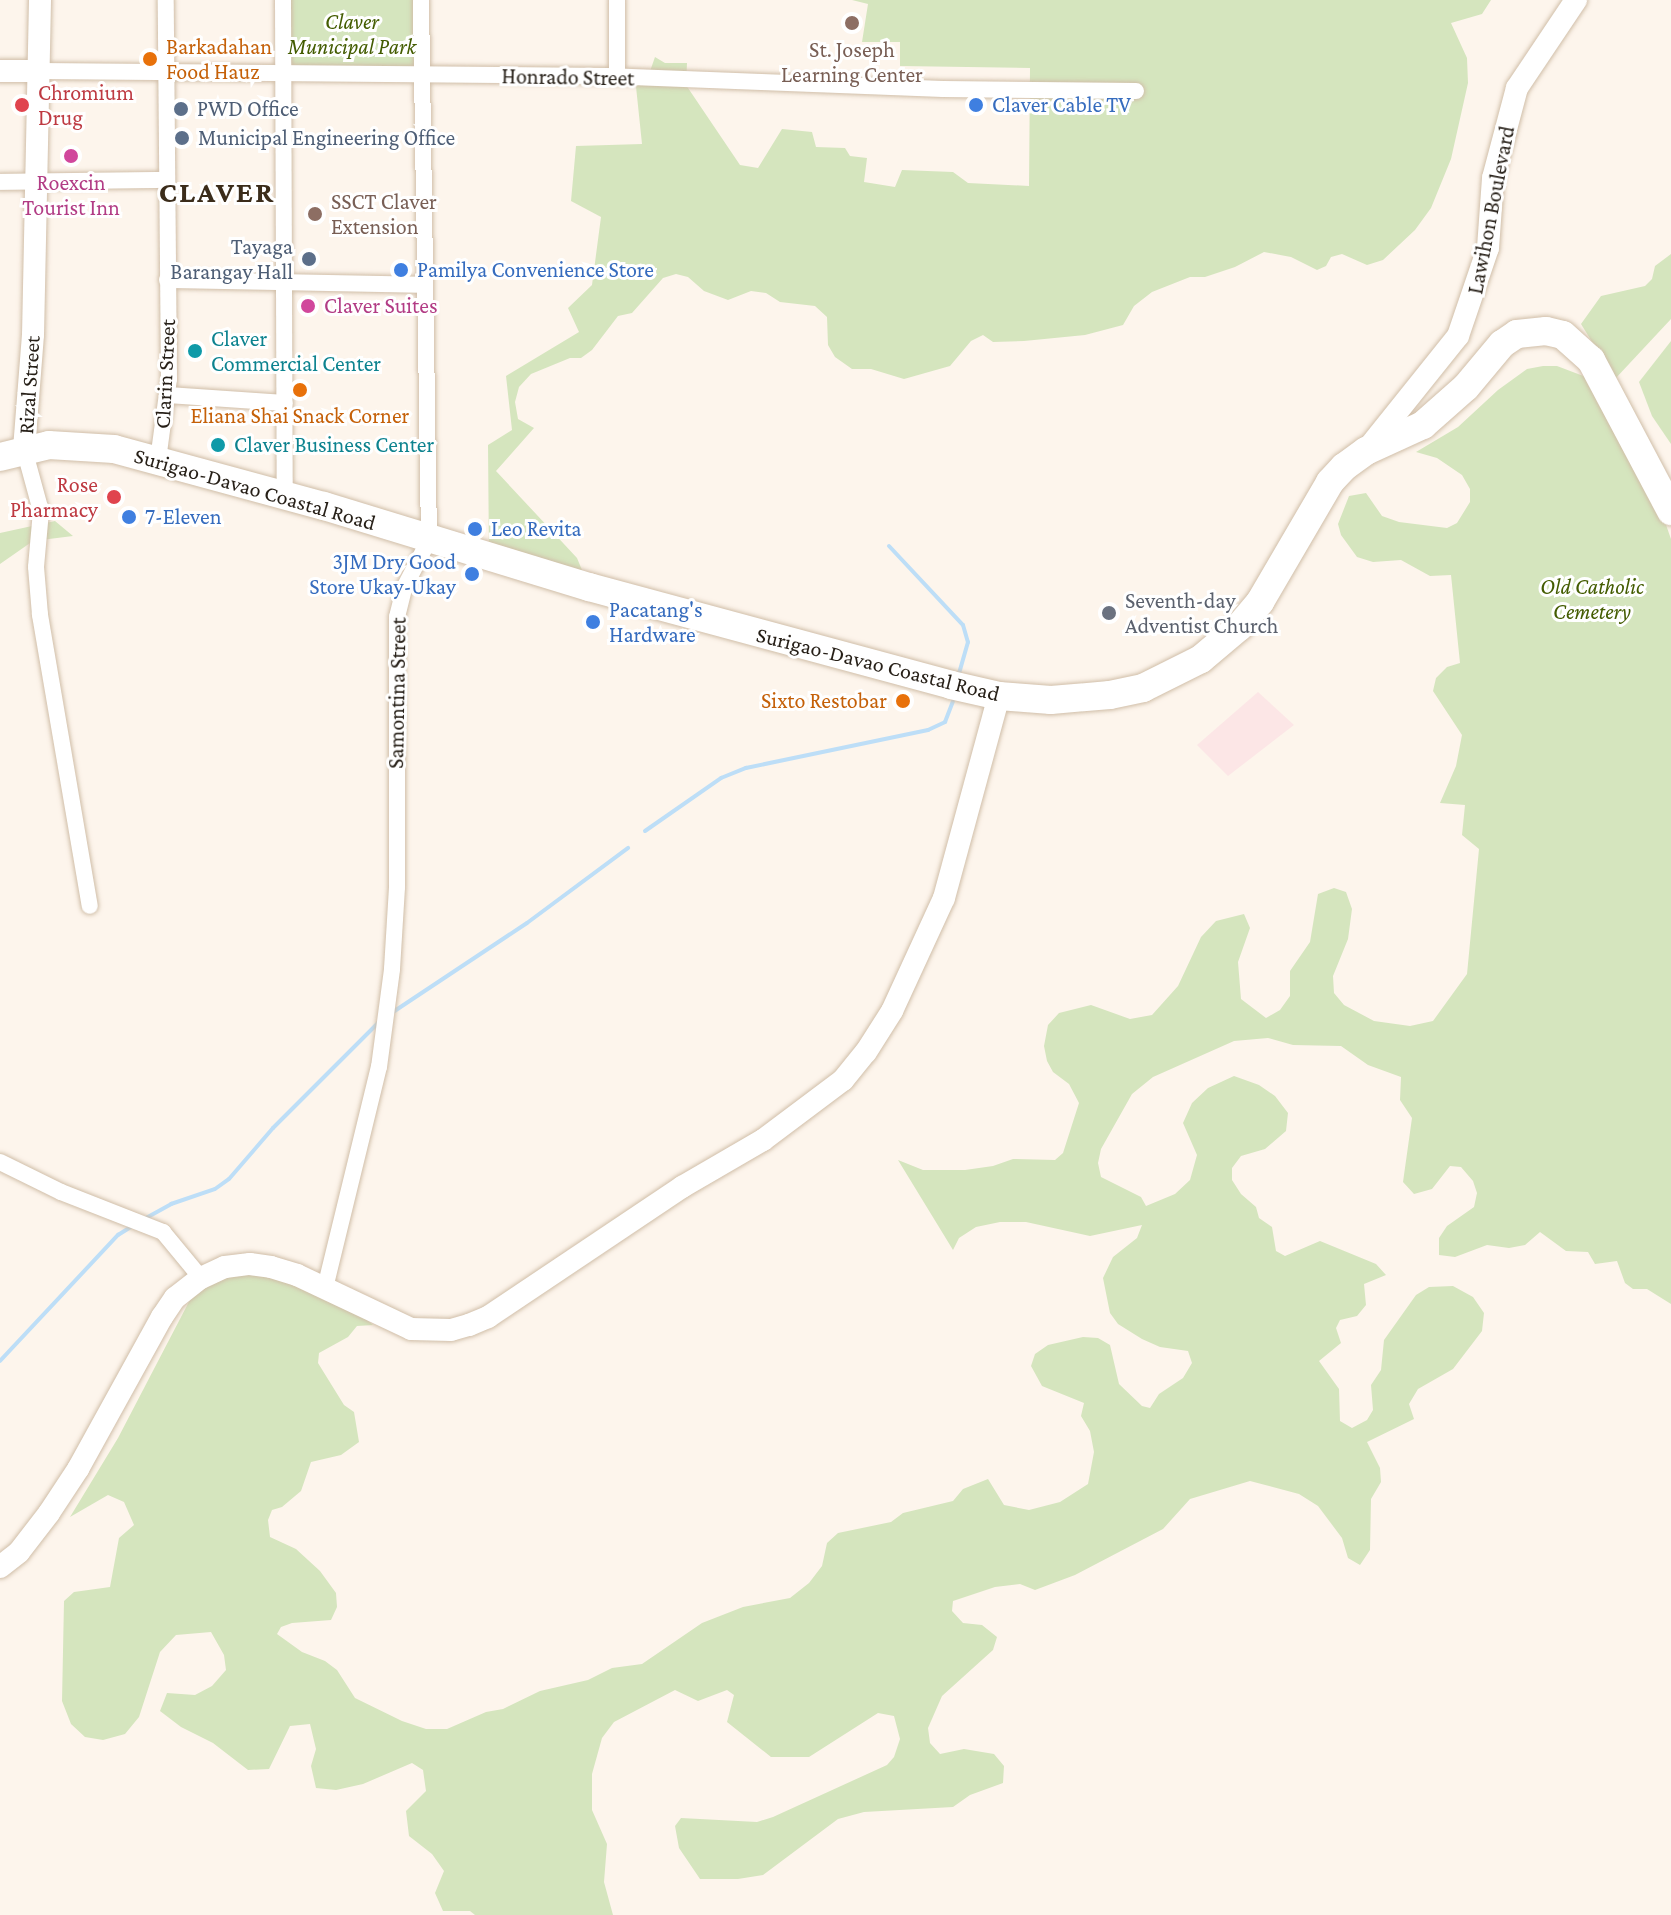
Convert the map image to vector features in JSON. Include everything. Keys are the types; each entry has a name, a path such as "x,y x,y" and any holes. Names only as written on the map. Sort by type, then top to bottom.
{"highway":[{"name":"Surigao-Davao Coastal Road","path":"12,453 87,446 158,460 589,587 999,696 1051,700 1110,695 1143,688 1201,659 1260,602 1330,482 1366,451 1423,425 1466,387 1502,344 1517,334 1546,331 1573,341 1591,360 1671,511"}],"street":[{"name":"Rizal Street","path":"40,0 32,357 12,453 41,511 36,567 40,615 90,906"},
{"name":"Clarin Street","path":"158,460 168,395 166,0"},
{"path":"283,0 285,496"},
{"name":"Samontina Street","path":"325,1288 379,1067 392,969 397,887 397,617 404,588 429,540 421,0"},
{"path":"617,0 617,77"},
{"name":"Lawihon Boulevard","path":"1366,451 1458,336 1488,248 1493,178 1517,88 1576,0"},
{"name":"Honrado Street","path":"0,71 617,77 943,89 1136,91"},
{"path":"0,182 167,180"},
{"path":"167,280 425,285"},
{"path":"168,395 285,403"},
{"path":"0,1567 19,1552 78,1469 175,1298 201,1278 225,1267 250,1264 297,1275 411,1329 451,1330 469,1325 488,1317 682,1187 763,1140 843,1080 866,1052 892,1011 952,880 967,805 999,696"},
{"path":"0,1162 61,1192 163,1232 201,1278"}],"shaded area":[{"path":"1258,692 1294,725 1228,776 1197,745"}],"green space":[{"name":"Claver Municipal Park","path":"288,0 414,0 414,68 288,68"},
{"path":"852,0 1491,0 1482,14 1451,23 1467,58 1468,83 1451,159 1431,208 1415,230 1383,260 1367,265 1342,254 1331,257 1326,266 1317,270 1291,257 1264,252 1235,267 1205,277 1190,277 1152,292 1134,306 1123,325 1085,335 1024,341 993,342 983,335 971,341 950,366 904,379 871,369 852,369 835,357 828,345 827,317 815,306 780,302 766,293 751,291 728,300 704,291 688,277 676,274 663,278 632,313 618,316 592,350 581,358 570,358 531,374 519,387 515,402 518,419 534,428 496,471 577,558 589,587 489,558 488,445 512,430 506,376 579,332 568,308 592,285 601,217 571,201 576,146 642,144 635,77 648,77 655,57 665,63 687,63 686,85 740,165 758,168 782,129 812,132 816,147 845,148 850,156 867,158 864,182 895,187 902,170 953,172 968,183 1029,186 1030,68 900,66 900,42 862,42 868,4"},
{"path":"1671,254 1671,319 1615,379 1581,324 1601,296 1645,286 1652,279 1655,266"},
{"path":"1671,341 1671,444 1652,416 1639,382"},
{"name":"Old Catholic Cemetery","path":"1557,366 1586,377 1659,505 1671,539 1671,1304 1647,1289 1633,1289 1625,1283 1617,1261 1595,1264 1588,1252 1566,1251 1540,1232 1525,1245 1509,1248 1487,1245 1455,1257 1439,1255 1439,1238 1447,1226 1474,1207 1477,1193 1473,1181 1461,1167 1450,1166 1432,1189 1414,1194 1403,1182 1412,1118 1400,1100 1401,1077 1368,1065 1341,1046 1293,1045 1268,1038 1234,1041 1153,1077 1132,1094 1101,1149 1098,1163 1101,1177 1141,1197 1146,1206 1175,1194 1190,1180 1197,1155 1183,1123 1192,1103 1208,1088 1234,1076 1259,1085 1275,1096 1288,1113 1286,1131 1265,1149 1241,1156 1232,1168 1232,1180 1241,1194 1256,1207 1259,1218 1272,1227 1276,1251 1285,1256 1320,1241 1376,1264 1386,1275 1364,1284 1366,1305 1357,1316 1340,1320 1336,1328 1341,1343 1319,1361 1339,1389 1340,1421 1352,1428 1367,1420 1373,1410 1371,1385 1381,1370 1384,1340 1416,1295 1429,1287 1453,1286 1473,1297 1484,1313 1482,1331 1453,1369 1418,1389 1409,1404 1414,1419 1367,1442 1380,1468 1381,1482 1371,1499 1370,1550 1360,1565 1348,1558 1342,1538 1318,1506 1299,1494 1250,1481 1190,1499 1163,1529 1075,1575 1035,1590 1020,1584 995,1587 953,1601 952,1611 963,1623 982,1625 997,1637 993,1650 942,1696 928,1728 930,1743 940,1754 964,1749 994,1754 1004,1766 1003,1783 970,1795 953,1807 864,1812 838,1819 763,1875 738,1879 700,1879 679,1848 675,1826 681,1818 757,1822 773,1817 887,1765 894,1757 900,1739 894,1716 878,1713 809,1757 771,1757 727,1722 734,1695 727,1690 698,1701 675,1690 614,1722 602,1738 592,1774 592,1810 607,1844 604,1882 613,1915 475,1915 470,1911 443,1911 435,1893 444,1871 432,1854 409,1836 406,1811 426,1791 423,1770 412,1763 363,1784 336,1790 316,1788 311,1766 316,1749 310,1724 290,1726 269,1769 248,1770 213,1743 181,1727 160,1711 167,1693 195,1695 212,1686 226,1670 224,1655 211,1632 176,1635 160,1652 139,1717 125,1734 103,1740 85,1737 71,1724 62,1701 64,1601 74,1592 110,1587 119,1538 134,1525 124,1502 108,1495 70,1517 118,1438 193,1294 226,1274 280,1275 353,1308 373,1325 357,1326 348,1337 319,1353 318,1363 344,1405 354,1412 359,1442 341,1455 311,1462 301,1491 282,1507 272,1510 268,1520 270,1537 296,1549 320,1571 336,1593 337,1607 331,1620 292,1623 281,1627 277,1634 302,1652 325,1661 337,1670 355,1698 426,1729 447,1729 486,1712 503,1709 540,1691 588,1680 612,1668 642,1664 702,1623 743,1607 790,1598 809,1583 822,1566 827,1543 838,1533 891,1522 903,1513 953,1501 963,1489 988,1479 1004,1505 1029,1510 1060,1502 1088,1484 1094,1452 1090,1431 1081,1416 1084,1403 1042,1386 1031,1366 1035,1354 1048,1345 1083,1337 1098,1338 1110,1345 1119,1384 1142,1406 1150,1408 1159,1394 1183,1378 1192,1363 1188,1351 1160,1347 1142,1339 1118,1324 1110,1313 1103,1278 1113,1257 1137,1238 1142,1225 1090,1236 1026,1222 1000,1222 976,1227 959,1238 953,1250 898,1160 923,1170 965,1170 1013,1159 1055,1160 1063,1153 1079,1103 1069,1084 1053,1072 1047,1061 1044,1046 1048,1025 1059,1013 1091,1005 1130,1019 1152,1015 1178,986 1201,937 1216,921 1244,914 1250,928 1238,962 1241,999 1266,1018 1280,1010 1290,996 1290,971 1310,942 1318,894 1334,888 1346,892 1352,909 1348,939 1333,976 1334,993 1344,1005 1374,1021 1410,1026 1433,1021 1467,974 1479,849 1462,835 1465,805 1440,803 1456,766 1462,735 1433,691 1436,678 1447,667 1460,663 1451,575 1430,576 1401,560 1373,562 1357,557 1341,535 1338,524 1349,496 1366,493 1382,516 1399,522 1447,528 1457,523 1470,502 1470,489 1462,475 1437,458 1416,452 1458,427 1498,390 1527,369"},
{"path":"55,521 73,536 33,541 0,564 0,533"}],"waterway":[{"path":"889,546 963,625 968,642 958,676"},
{"path":"645,831 721,778 746,768 928,730 945,722 953,701"},
{"path":"390,1014 527,923 628,848"},
{"path":"146,1218 171,1204 215,1189 229,1179 273,1128 380,1021"},
{"path":"0,1361 118,1235 131,1227"}],"place":[{"name":"St. Joseph Learning Center","path":"852,23"},
{"name":"Barkadahan Food Hauz","path":"150,59"},
{"name":"Chromium Drug","path":"22,105"},
{"name":"Claver Cable TV","path":"976,105"},
{"name":"PWD Office","path":"181,109"},
{"name":"Municipal Engineering Office","path":"182,138"},
{"name":"Roexcin Tourist Inn","path":"71,156"},
{"name":"SSCT Claver Extension","path":"315,214"},
{"name":"Tayaga Barangay Hall","path":"309,259"},
{"name":"Pamilya Convenience Store","path":"401,270"},
{"name":"Claver Suites","path":"308,306"},
{"name":"Claver Commercial Center","path":"195,351"},
{"name":"Eliana Shai Snack Corner","path":"300,390"},
{"name":"Claver Business Center","path":"218,445"},
{"name":"Rose Pharmacy","path":"114,497"},
{"name":"7-Eleven","path":"129,517"},
{"name":"Leo Revita","path":"475,529"},
{"name":"3JM Dry Good Store Ukay-Ukay","path":"472,574"},
{"name":"Seventh-day Adventist Church","path":"1109,613"},
{"name":"Pacatang's Hardware","path":"593,622"},
{"name":"Sixto Restobar","path":"903,701"}],"district":[{"name":"CLAVER","path":"217,192"}]}
